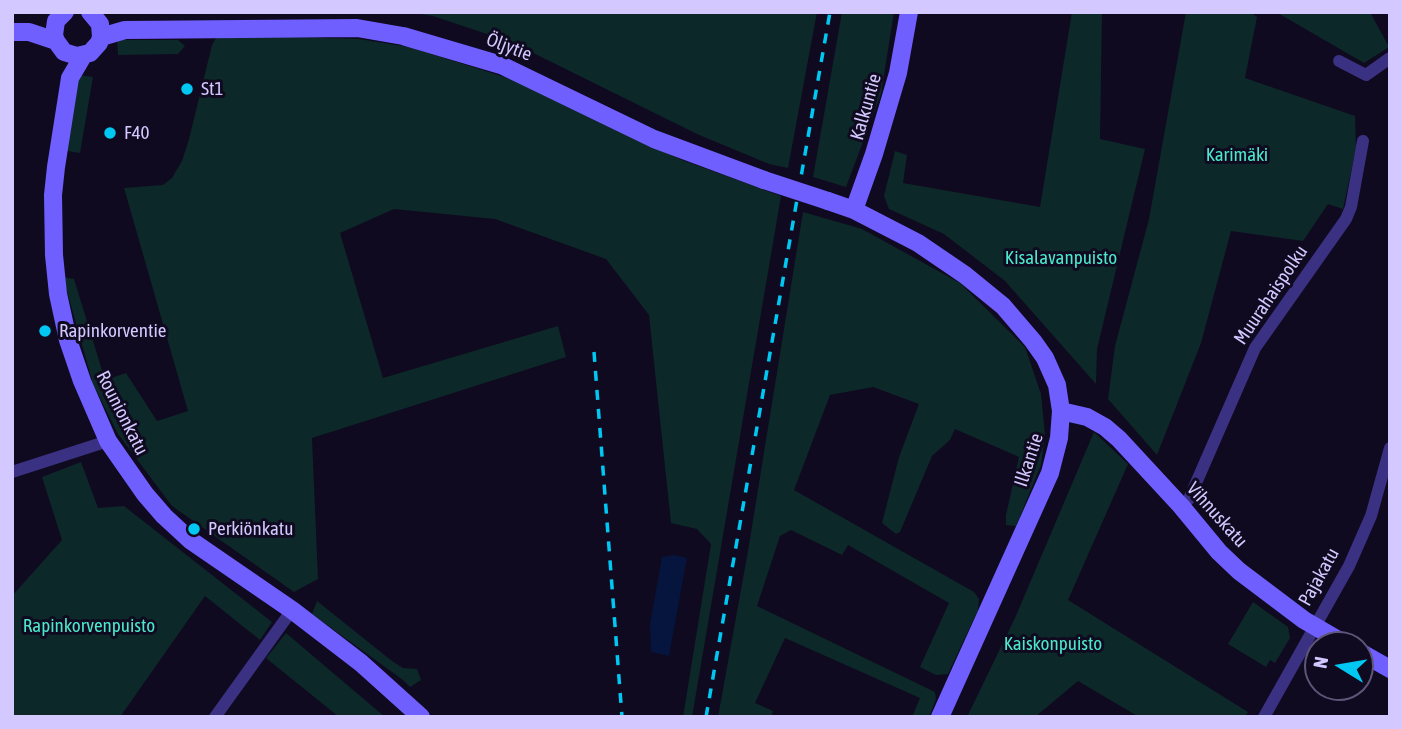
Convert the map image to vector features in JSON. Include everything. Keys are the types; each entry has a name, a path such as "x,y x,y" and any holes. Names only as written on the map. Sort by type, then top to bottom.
{"main road":[{"name":"Kalkuntie","path":"854,211 898,73 909,12"},
{"path":"21,32 61,17"},
{"name":"Rounionkatu","path":"61,17 54,35 70,78"},
{"name":"Öljytie","path":"95,20 125,30 357,28 403,36 501,65 654,139 854,211"},
{"name":"Rounionkatu","path":"95,20 95,49 83,56 70,78 55,181 54,256 58,294 68,340 108,441 124,466 164,516 190,540 292,610 361,663 421,717"},
{"path":"21,32 60,47 70,55 83,56"},
{"name":"Ilkantie","path":"854,211 937,254 1003,306 1045,358 1057,385 1061,411 1059,438 1050,473 940,717"},
{"name":"Vihnuskatu","path":"1061,411 1087,417 1105,427 1181,506 1219,552 1239,570 1323,631"},
{"path":"1374,660 1390,669"}],"street":[{"path":"1339,61 1366,75 1390,58"},
{"name":"Muurahaispolku","path":"1181,506 1189,499 1255,348 1346,219 1351,207 1363,141"},
{"path":"12,472 108,441"},
{"name":"Pajakatu","path":"1264,717 1349,566 1371,516 1390,448"},
{"path":"215,717 292,610"}],"green space":[{"path":"409,12 817,12 788,168 769,164 697,134 511,42 433,16"},
{"path":"842,12 894,12 881,94 846,187 813,177"},
{"name":"Kisalavanpuisto","path":"1072,12 1102,12 1100,139 1145,149 1097,349 1096,384 1005,281 944,234 889,209 884,196 895,151 907,155 903,183 1040,207"},
{"name":"Karimäki","path":"1186,12 1250,12 1257,17 1245,78 1355,116 1356,148 1343,209 1328,204 1303,241 1231,231 1201,343 1157,455 1108,399 1115,346 1149,219"},
{"path":"1276,12 1370,12 1389,47 1364,63"},
{"path":"225,35 359,39 409,47 530,85 606,125 682,160 781,196 692,717 683,717 711,544 697,529 671,523 649,315 606,259 495,219 394,209 340,233 383,378 558,326 566,357 312,438 318,579 294,592 172,506 118,434 93,384 63,277 74,279 105,380 126,373 157,421 188,411 124,188 163,185 172,178 182,161 189,139 212,45 216,38"},
{"path":"117,40 178,40 185,46 178,54 118,55"},
{"path":"79,75 93,77 80,153 68,151 66,147"},
{"path":"803,212 862,229 960,283 1025,347 1041,394 1045,435 1041,465 1016,526 1006,525 1006,515 1019,457 955,429 950,440 932,456 900,532 896,534 882,523 899,457 919,404 873,387 830,395 794,490 974,592 979,599 978,610 948,674 936,675 920,667 949,603 848,545 842,555 791,530 780,536 757,606 935,692 936,699 929,717 912,717 920,698 785,638 755,703 773,711 771,717 718,717"},
{"name":"Kaiskonpuisto","path":"1094,432 1128,464 1068,600 1248,712 1245,717 1139,717 1078,681 1035,717 967,717 1015,618"},
{"name":"Rapinkorvenpuisto","path":"81,462 98,508 124,506 272,622 260,640 205,596 120,717 12,717 12,596 62,540 42,477"},
{"path":"317,601 392,661 403,668 417,669 421,680 410,687 312,614"},
{"path":"1253,602 1288,627 1290,638 1275,663 1270,660 1266,667 1228,644"},
{"path":"286,633 385,717 339,717 266,658"}],"water":[{"path":"674,555 687,558 669,656 651,652 650,624 662,557"}],"railway":[{"path":"706,717 830,12"},
{"path":"594,352 622,717"}],"place":[{"name":"St1","path":"187,89"},
{"name":"F40","path":"110,133"},
{"name":"Rapinkorventie","path":"45,331"},
{"name":"Perkiönkatu","path":"194,529"}]}
